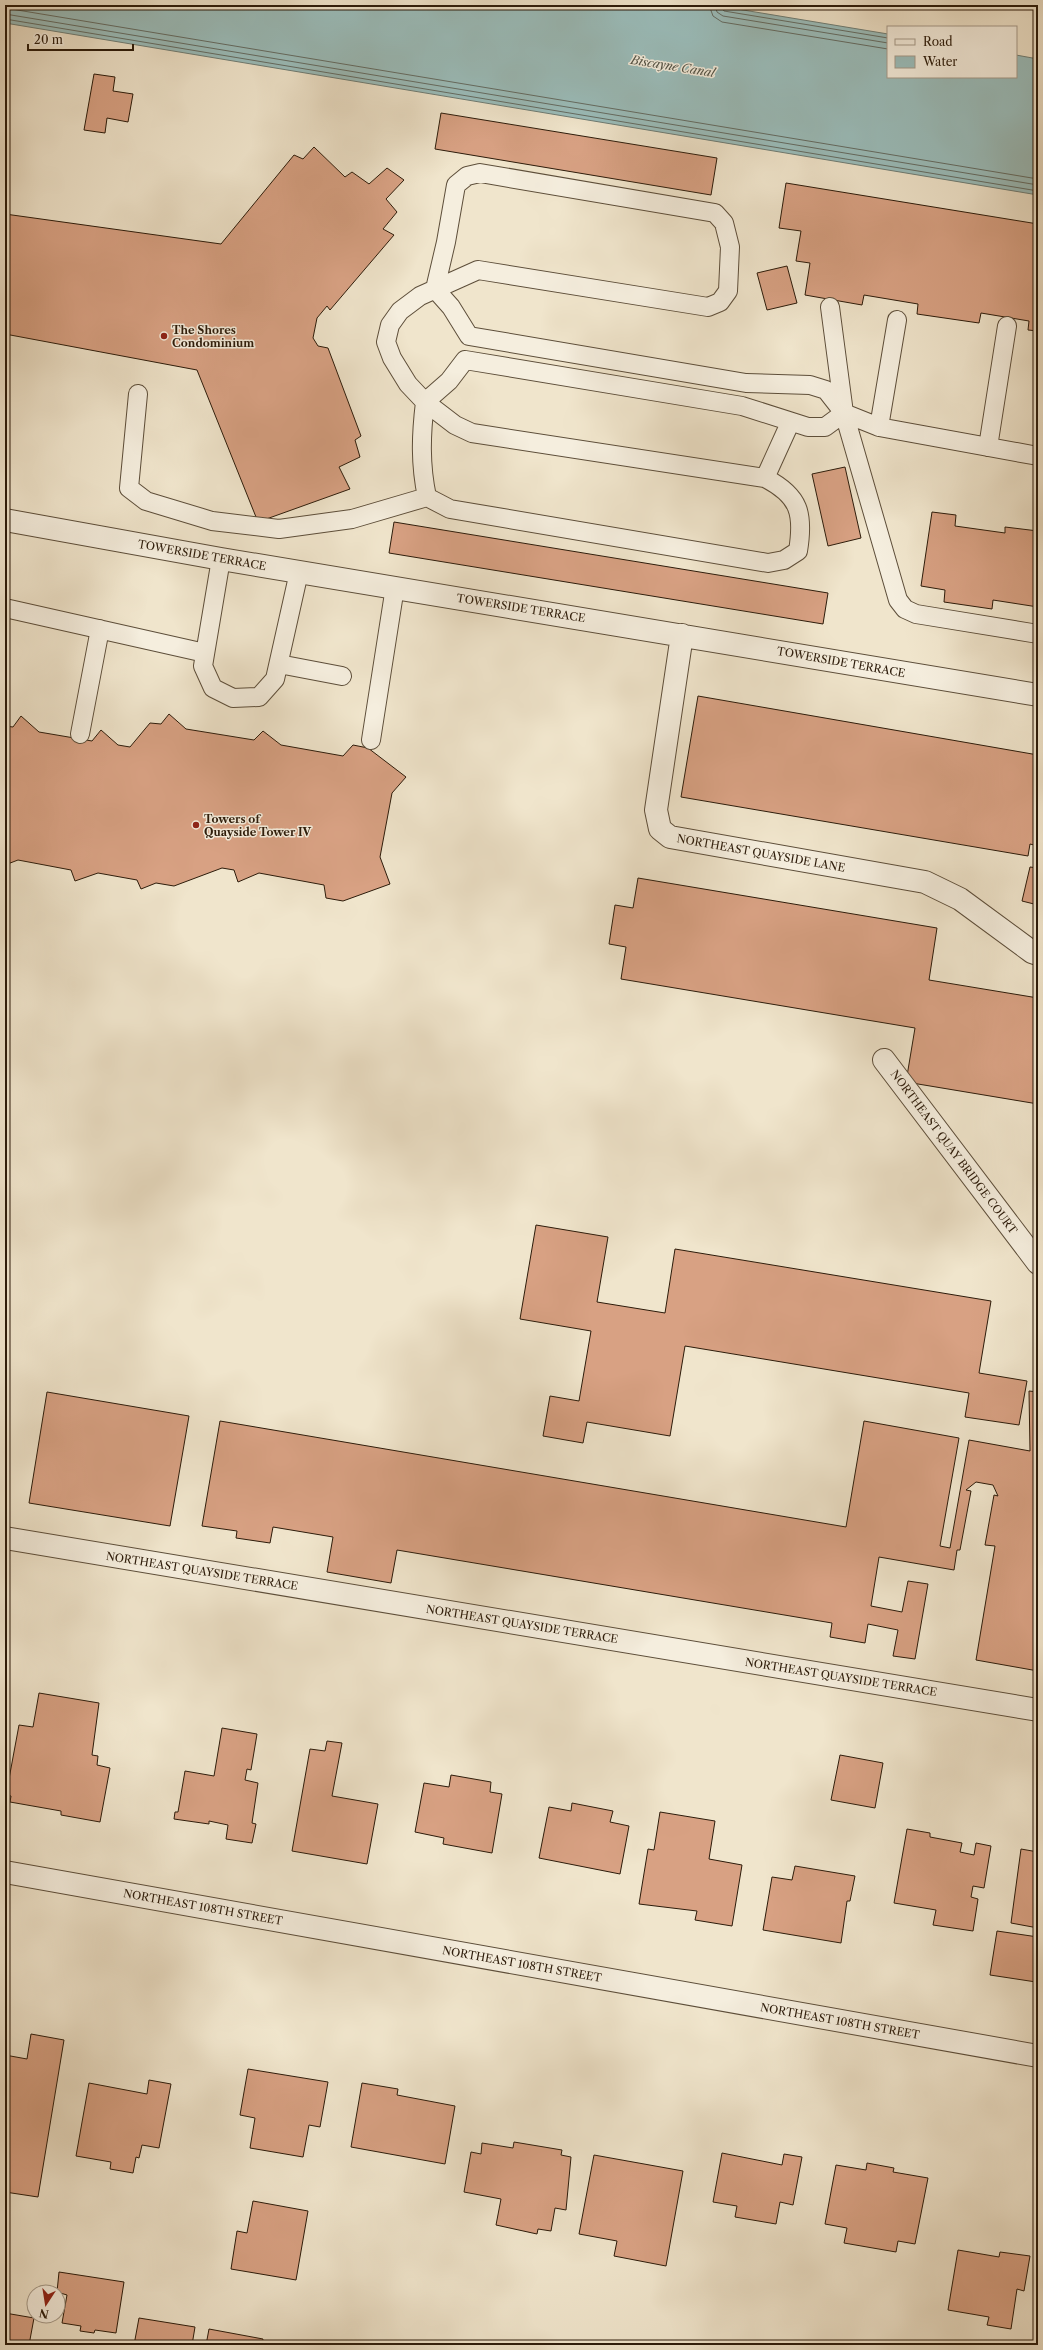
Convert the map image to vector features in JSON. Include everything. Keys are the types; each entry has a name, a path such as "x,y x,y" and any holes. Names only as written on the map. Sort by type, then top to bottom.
{"street":[{"name":"TOWERSIDE TERRACE","path":"5,520 221,559 682,635 1038,696"},
{"name":"NORTHEAST QUAYSIDE LANE","path":"682,635 656,810 660,828 670,837 925,882 960,899 1032,952 1038,954"},
{"name":"NORTHEAST QUAY BRIDGE COURT","path":"884,1060 1038,1263"},
{"name":"NORTHEAST QUAYSIDE TERRACE","path":"5,1538 1038,1710"},
{"name":"NORTHEAST 108TH STREET","path":"5,1872 1038,2056"}],"lane":[{"path":"138,394 129,488 146,500 212,520 279,529 352,519 427,497 450,509 768,563 784,560 798,551 802,528 796,501 783,487 765,478 472,433 455,425 425,402 408,384 392,358 386,342 390,325 400,312 420,296 478,270 708,307 720,302 728,291 730,247 724,224 715,213 480,173 467,176 456,186 446,242 434,289"},
{"path":"427,497 422,474 421,439 425,402 449,381 465,360 469,336 451,307 434,289"},
{"path":"830,307 844,413 898,600 905,609 916,614 1038,634"},
{"path":"879,427 897,320"},
{"path":"988,447 1007,326"},
{"path":"469,336 746,383 810,386 826,390 844,413 879,427 1038,456"},
{"path":"465,360 742,406 790,423 808,427 825,427 844,413"},
{"path":"765,478 790,423"},
{"path":"221,559 203,666 213,688 233,698 259,698 275,679 299,572"},
{"path":"371,740 395,587"},
{"path":"5,608 205,653"},
{"path":"80,734 100,629"},
{"path":"279,664 342,676"}],"water":[{"name":"Biscayne Canal","path":"5,5 713,5 887,34 887,78 1017,78 1017,55 1038,59 1038,195 5,23"}],"building":[{"path":"94,74 115,77 113,91 133,94 128,122 107,118 105,133 84,130"},
{"path":"441,113 717,158 711,195 435,149"},
{"name":"The Shores Condominium","path":"314,147 345,177 352,172 369,184 387,168 404,180 386,199 397,212 383,229 394,235 330,310 327,306 317,318 313,338 318,346 328,348 361,436 355,440 360,457 339,467 350,489 258,522 197,370 5,334 5,214 221,244 294,155 303,159"},
{"path":"786,183 1038,224 1038,331 1028,330 1029,321 981,313 979,323 917,314 918,304 864,295 862,305 805,295 810,263 796,261 801,231 779,228"},
{"path":"787,266 797,303 767,310 757,273"},
{"path":"845,467 861,538 828,546 812,474"},
{"path":"932,512 956,515 955,526 1005,533 1005,527 1038,531 1038,607 993,600 992,609 944,602 945,590 921,586"},
{"path":"394,522 828,593 823,624 389,553"},
{"path":"698,696 1038,755 1038,846 1030,844 1028,856 681,797"},
{"name":"Towers of Quayside Tower IV","path":"169,714 186,729 254,740 263,731 281,745 343,756 353,745 368,748 406,777 392,793 380,857 390,884 343,901 326,898 324,885 259,873 238,882 234,870 222,868 174,886 156,883 141,889 137,880 98,873 75,881 71,870 18,860 5,865 5,726 13,727 21,716 39,732 92,741 101,730 118,745 130,747 150,723 161,724"},
{"path":"1030,867 1038,868 1038,905 1022,901"},
{"path":"638,878 937,928 929,980 1038,998 1038,1104 906,1082 915,1028 621,979 626,947 609,944 615,905 633,908"},
{"path":"536,1225 608,1237 597,1302 665,1313 675,1249 991,1301 979,1373 1027,1381 1019,1425 965,1417 969,1393 685,1346 670,1436 587,1422 583,1443 543,1436 550,1396 579,1401 591,1331 520,1319"},
{"path":"1029,1391 1038,1392 1038,1671 976,1660 995,1546 985,1545 994,1495 998,1496 993,1485 976,1482 966,1490 971,1491 960,1550 957,1550 954,1570 879,1557 871,1606 902,1612 908,1581 928,1584 915,1659 893,1656 898,1630 868,1624 865,1643 830,1637 832,1623 397,1550 391,1583 327,1572 333,1537 273,1527 270,1543 236,1538 237,1531 202,1526 220,1421 846,1527 864,1421 959,1438 940,1546 950,1548 969,1440 1030,1451"},
{"path":"47,1392 189,1416 170,1526 29,1503"},
{"path":"39,1693 99,1703 92,1755 98,1756 97,1765 110,1768 100,1822 61,1815 61,1811 10,1802 11,1796 6,1795 19,1725 33,1727"},
{"path":"222,1728 257,1734 251,1770 247,1769 245,1780 258,1783 252,1823 256,1824 252,1843 226,1839 228,1825 209,1821 209,1824 174,1819 175,1812 178,1812 185,1771 214,1776"},
{"path":"327,1741 342,1743 332,1796 378,1804 367,1864 292,1851 310,1749 325,1751"},
{"path":"840,1755 883,1763 875,1808 831,1800"},
{"path":"451,1775 491,1782 490,1792 502,1794 492,1853 443,1844 444,1838 415,1832 424,1783 449,1787"},
{"path":"572,1803 613,1811 610,1822 629,1826 620,1874 539,1858 549,1807 571,1811"},
{"path":"660,1812 715,1821 709,1859 742,1865 732,1926 695,1920 697,1911 639,1904 648,1849 654,1850"},
{"path":"907,1829 930,1833 930,1837 962,1843 960,1852 974,1855 976,1843 991,1846 984,1888 973,1886 971,1897 978,1899 973,1931 933,1925 936,1910 894,1903"},
{"path":"1021,1849 1038,1852 1038,1928 1011,1923"},
{"path":"795,1866 855,1876 850,1901 847,1901 841,1943 763,1930 772,1877 792,1880"},
{"path":"997,1931 1038,1937 1036,1982 990,1975"},
{"path":"31,2034 64,2040 38,2197 5,2192 5,2055 27,2059"},
{"path":"248,2069 328,2082 320,2127 309,2125 303,2157 250,2148 255,2118 240,2115"},
{"path":"149,2080 171,2084 159,2148 142,2145 139,2158 136,2157 133,2173 110,2169 111,2162 76,2156 89,2083 147,2094"},
{"path":"362,2083 398,2089 397,2095 455,2106 445,2164 351,2147"},
{"path":"514,2142 562,2150 561,2155 571,2157 566,2210 555,2208 551,2231 538,2229 537,2234 496,2225 501,2199 464,2192 471,2152 481,2154 482,2143 513,2148"},
{"path":"722,2153 782,2165 784,2154 802,2157 793,2205 780,2202 776,2224 735,2217 737,2206 713,2202"},
{"path":"594,2155 683,2171 666,2266 614,2256 617,2241 579,2234"},
{"path":"867,2163 894,2168 893,2172 928,2178 915,2244 898,2241 896,2252 844,2243 847,2228 825,2224 836,2165 866,2170"},
{"path":"253,2201 308,2211 296,2280 231,2269 237,2231 247,2233"},
{"path":"958,2250 999,2257 1000,2252 1030,2256 1024,2291 1017,2289 1011,2329 987,2325 989,2317 948,2310"},
{"path":"59,2272 124,2282 116,2333 95,2330 94,2333 80,2331 81,2326 66,2324 66,2284 58,2284"},
{"path":"5,2313 26,2317 26,2324 33,2324 29,2345 5,2345"},
{"path":"139,2318 195,2327 192,2345 134,2345"},
{"path":"209,2329 263,2339 262,2345 206,2345"}],"place":[{"name":"The Shores Condominium","path":"164,336"},
{"name":"Towers of Quayside Tower IV","path":"196,825"}]}
